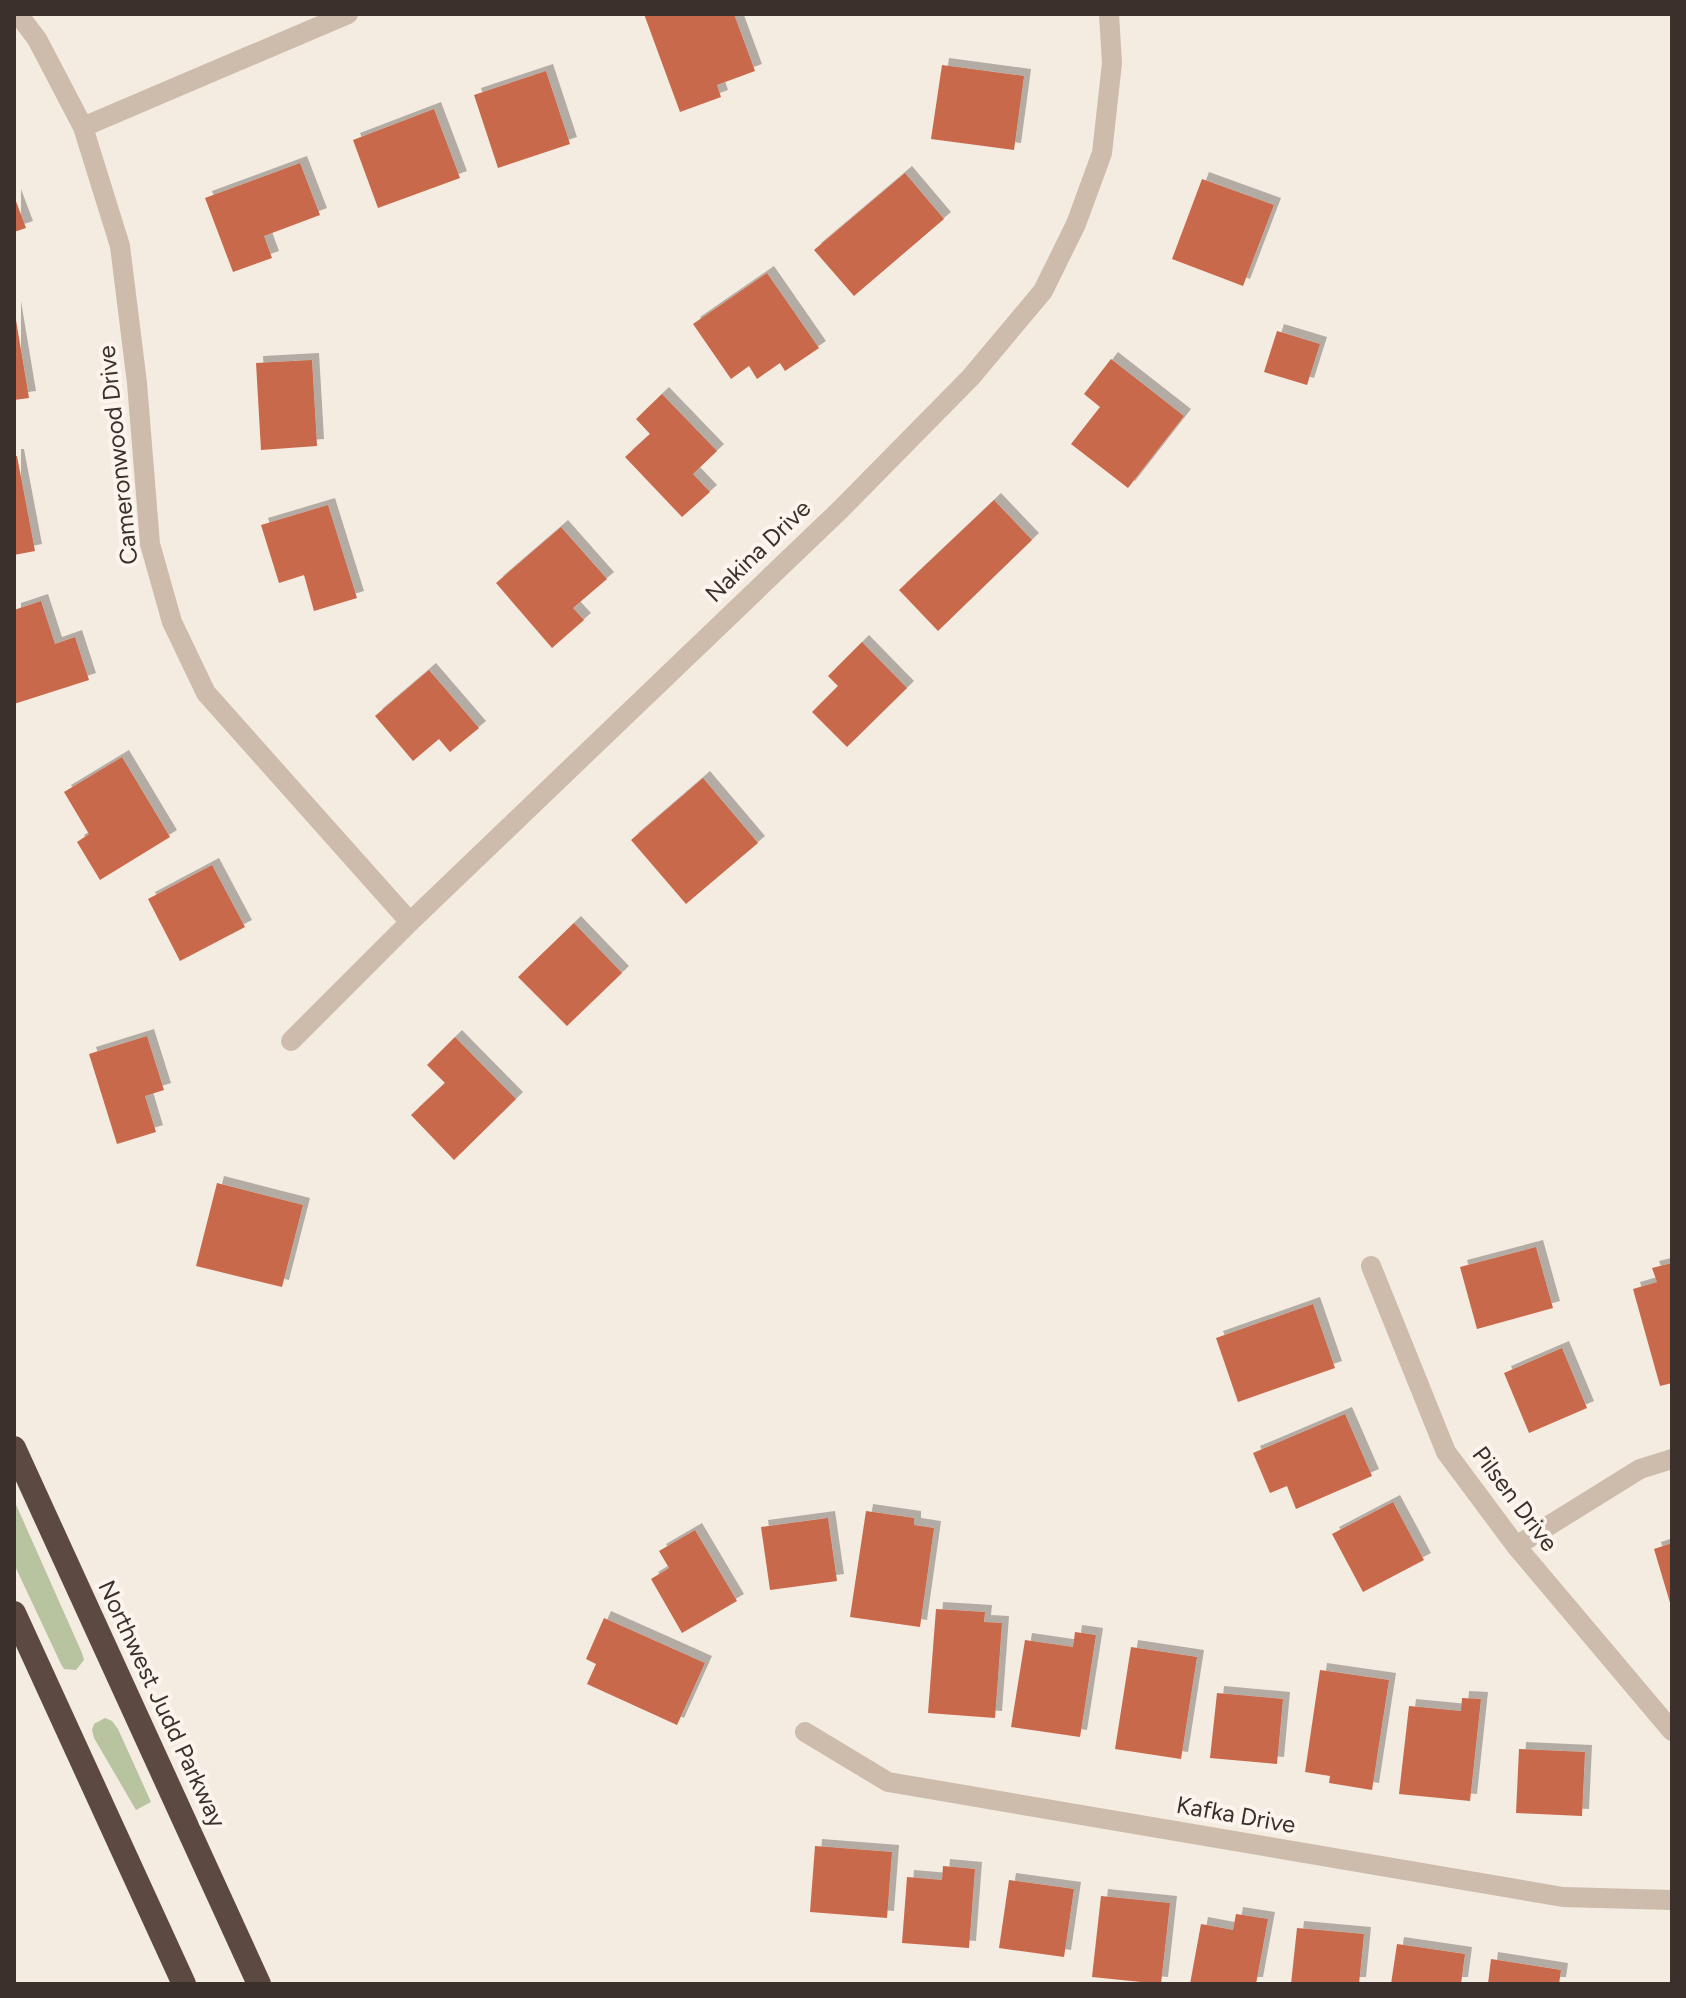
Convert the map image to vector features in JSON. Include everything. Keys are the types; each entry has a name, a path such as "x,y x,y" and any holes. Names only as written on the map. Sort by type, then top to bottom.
{"highway":[{"name":"Northwest Judd Parkway","path":"14,1448 259,1984"},
{"path":"14,1613 184,1984"}],"street":[{"name":"Cameronwood Drive","path":"18,14 37,39 83,127 120,246 137,383 150,544 172,622 206,693 410,922"},
{"path":"83,127 348,14"},
{"name":"Nakina Drive","path":"291,1041 410,922 841,509 971,377 1043,291 1076,224 1102,153 1112,63 1109,14"},
{"name":"Pilsen Drive","path":"1371,1266 1446,1452 1516,1546 1672,1731"},
{"path":"1516,1546 1640,1469 1672,1459"},
{"name":"Kafka Drive","path":"805,1732 888,1782 1563,1897 1672,1900"}],"green space":[{"path":"14,1500 82,1653 84,1660 76,1670 64,1669 61,1664 14,1564"},
{"path":"105,1718 118,1729 151,1802 136,1810 94,1738 94,1724"}],"building":[{"path":"644,14 734,14 755,71 717,85 721,97 680,112"},
{"path":"942,65 1024,76 1014,150 931,139"},
{"path":"546,71 570,144 498,168 474,95"},
{"path":"434,109 460,178 378,208 353,140"},
{"path":"300,163 320,215 264,236 272,258 233,272 205,198"},
{"path":"905,173 944,219 854,296 814,250"},
{"path":"1202,179 1274,205 1243,286 1172,259"},
{"path":"14,196 26,228 14,232"},
{"path":"767,273 819,348 785,371 780,363 757,379 749,366 731,379 693,324"},
{"path":"14,308 29,398 14,400"},
{"path":"1277,331 1320,344 1307,385 1264,372"},
{"path":"1111,359 1184,416 1128,488 1071,444 1100,407 1084,394"},
{"path":"312,360 317,446 261,450 256,363"},
{"path":"662,394 717,451 693,474 710,492 682,517 625,457 650,434 636,419"},
{"path":"14,456 17,456 35,551 14,555"},
{"path":"994,500 1032,540 938,631 899,590"},
{"path":"328,505 357,598 314,611 304,575 279,583 261,525"},
{"path":"561,527 607,579 573,608 584,620 552,648 496,583"},
{"path":"41,601 55,644 75,637 89,680 14,704 14,610"},
{"path":"862,642 907,688 847,747 812,712 838,686 828,676"},
{"path":"429,670 479,728 450,752 439,739 413,761 375,716"},
{"path":"122,757 170,837 100,880 77,842 89,834 64,792"},
{"path":"703,778 758,843 686,904 631,840"},
{"path":"212,865 245,927 180,961 148,899"},
{"path":"574,923 622,973 567,1026 518,977"},
{"path":"147,1036 164,1090 145,1096 156,1132 117,1144 89,1054"},
{"path":"455,1037 516,1099 454,1160 411,1115 445,1083 427,1065"},
{"path":"217,1183 303,1205 282,1287 196,1266"},
{"path":"1536,1247 1553,1308 1477,1329 1460,1267"},
{"path":"1672,1263 1672,1383 1660,1386 1633,1289 1657,1282 1652,1268"},
{"path":"1313,1304 1335,1368 1238,1402 1216,1338"},
{"path":"1562,1348 1587,1408 1529,1433 1504,1373"},
{"path":"1345,1414 1372,1476 1296,1509 1287,1486 1270,1493 1253,1453"},
{"path":"1393,1502 1424,1560 1363,1592 1332,1534"},
{"path":"866,1511 914,1518 914,1525 934,1528 920,1627 850,1617"},
{"path":"828,1518 837,1581 770,1590 761,1527"},
{"path":"695,1530 737,1601 682,1633 651,1579 669,1568 659,1551"},
{"path":"1672,1543 1672,1606 1671,1606 1654,1549"},
{"path":"936,1609 985,1612 984,1622 1002,1623 995,1718 928,1713"},
{"path":"604,1618 705,1663 677,1725 587,1684 596,1664 586,1659"},
{"path":"1075,1632 1096,1635 1080,1737 1011,1727 1025,1640 1073,1647"},
{"path":"1131,1647 1197,1657 1181,1759 1115,1749"},
{"path":"1320,1670 1389,1680 1372,1790 1329,1783 1330,1776 1305,1772"},
{"path":"1217,1693 1283,1699 1277,1764 1210,1758"},
{"path":"1462,1698 1481,1699 1470,1801 1399,1794 1409,1706 1461,1711"},
{"path":"1519,1749 1585,1752 1582,1816 1516,1813"},
{"path":"815,1846 892,1852 887,1918 810,1912"},
{"path":"943,1866 975,1869 969,1948 902,1943 907,1877 942,1880"},
{"path":"1009,1880 1074,1889 1064,1957 999,1948"},
{"path":"1101,1896 1170,1903 1161,1984 1092,1977"},
{"path":"1236,1914 1268,1919 1256,1984 1190,1984 1201,1924 1233,1930"},
{"path":"1297,1928 1364,1934 1359,1984 1291,1984"},
{"path":"1397,1944 1465,1954 1461,1984 1391,1984"},
{"path":"1491,1959 1561,1970 1559,1984 1488,1984"}]}
